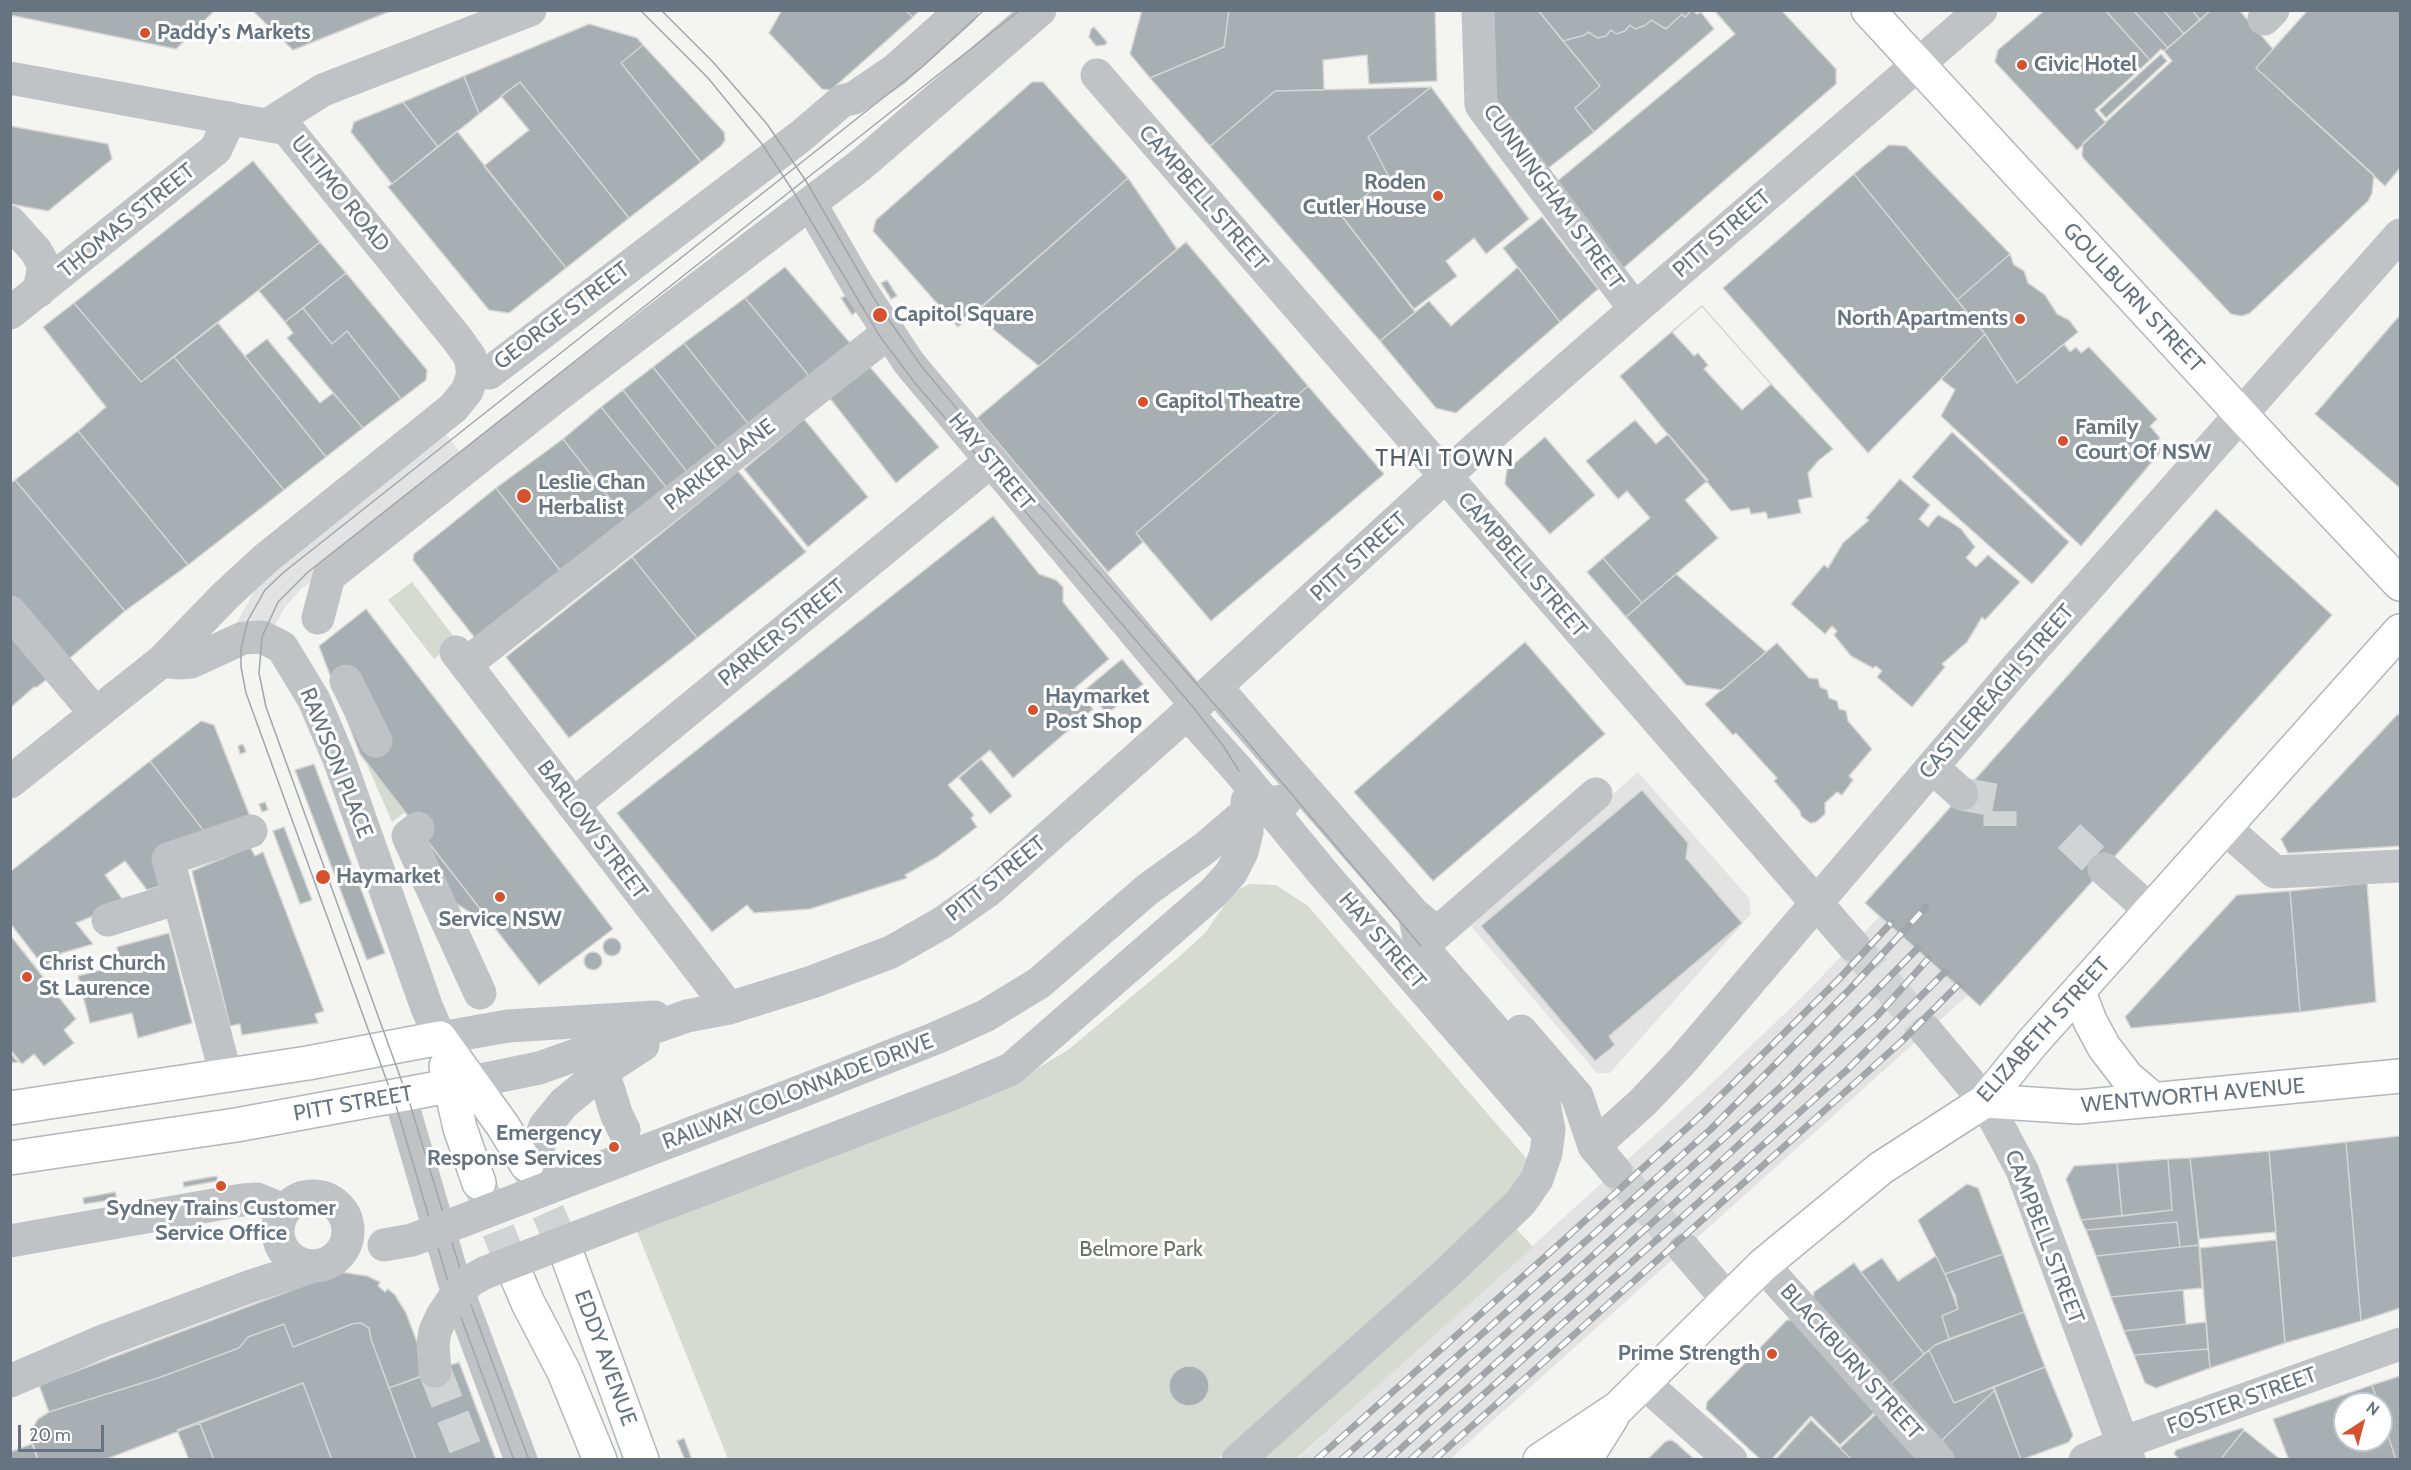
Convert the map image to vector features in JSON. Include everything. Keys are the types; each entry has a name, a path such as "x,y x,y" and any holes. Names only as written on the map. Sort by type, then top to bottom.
{"main road":[{"name":"GOULBURN STREET","path":"1868,10 2400,584"},
{"name":"ELIZABETH STREET","path":"1585,1460 1618,1408 1763,1265 1881,1168 1985,1101 2033,1042 2400,631"},
{"path":"2079,992 2090,1021 2104,1047 2127,1077 2154,1100"},
{"name":"PITT STREET","path":"10,1108 308,1063 440,1038"},
{"path":"440,1038 461,1084 503,1126 533,1163"},
{"name":"WENTWORTH AVENUE","path":"1985,1101 2078,1107 2400,1076"},
{"name":"PITT STREET","path":"10,1158 199,1131 461,1084"},
{"path":"461,1084 460,1128 479,1183"},
{"name":"EDDY AVENUE","path":"568,1257 642,1460"},
{"name":"EDDY AVENUE","path":"516,1275 564,1372 600,1460"},
{"name":"ELIZABETH STREET","path":"1540,1460 1618,1408"}],"street":[{"path":"269,124 323,90 530,10"},
{"name":"GEORGE STREET","path":"10,782 162,661 225,596 265,559 458,404 467,391 472,370 489,373 801,136 842,101 854,98 895,70 962,10"},
{"path":"318,618 329,576 558,395 863,163 1040,10"},
{"name":"CUNNINGHAM STREET","path":"1478,10 1481,105 1635,309"},
{"name":"PITT STREET","path":"461,1084 539,1068 595,1046 687,1016 729,1008 812,982 891,952 942,923 989,890 1200,702 1474,450 1981,10"},
{"name":"CAMPBELL STREET","path":"1097,75 1852,945"},
{"name":"ULTIMO ROAD","path":"10,78 269,124 290,132 458,340 470,357 472,370"},
{"name":"THOMAS STREET","path":"10,313 216,149 230,118"},
{"name":"HAY STREET","path":"810,203 856,284 888,333 935,397 1200,702 1327,814 1425,923 1577,1096 1594,1146 1616,1172"},
{"path":"10,222 36,251 42,262 43,270 39,291"},
{"name":"CASTLEREAGH STREET","path":"1594,1146 1683,1061 2018,666 2400,235"},
{"name":"PARKER LANE","path":"461,658 888,333"},
{"name":"PARKER STREET","path":"573,805 991,461"},
{"path":"10,612 96,714"},
{"name":"RAWSON PLACE","path":"162,661 191,662 243,638 262,637 282,647 314,700 339,759 427,1008 440,1038"},
{"name":"BARLOW STREET","path":"461,658 729,1008"},
{"path":"346,681 376,741"},
{"name":"HAY STREET","path":"1200,702 1257,807 1323,873 1542,1127 1594,1146"},
{"path":"1932,767 1962,794"},
{"path":"1238,1460 1446,1274 1521,1203 1537,1179 1546,1153 1549,1130 1545,1107 1535,1085 1519,1058 1421,946 1425,923 1596,794"},
{"path":"435,1371 433,1345 435,1331 453,1298 470,1281 484,1273 959,1092 1011,1069 1214,892 1231,873 1244,845 1257,807 1281,801 1299,803 1327,814"},
{"name":"RAILWAY COLONNADE DRIVE","path":"347,1243 384,1245 412,1240 802,1091 985,1016 1039,983 1148,890 1257,807"},
{"path":"418,828 408,836 480,993"},
{"path":"2225,828 2275,872 2400,866"},
{"path":"226,1075 168,859 251,831"},
{"path":"1205,848 1261,844 1297,856 1323,873"},
{"path":"2104,869 2151,911"},
{"path":"108,920 178,898"},
{"path":"533,1163 545,1126 564,1103 595,1046 687,1016"},
{"name":"PITT STREET","path":"440,1038 508,1026 595,1046"},
{"name":"CAMPBELL STREET","path":"1927,1032 1985,1101 2022,1170 2125,1452"},
{"path":"595,1046 617,1116 624,1130"},
{"path":"400,1096 454,1281 522,1460"},
{"path":"10,1381 197,1306 332,1261 342,1252 347,1243 348,1227 344,1215 337,1206 327,1199 315,1196 303,1197 292,1202 284,1210 277,1232 285,1253 293,1261 314,1266"},
{"path":"17,1246 242,1200 257,1199 284,1210"},
{"path":"1684,1250 1728,1300"},
{"name":"BLACKBURN STREET","path":"1763,1265 1938,1460"},
{"name":"FOSTER STREET","path":"2085,1460 2125,1452 2400,1344"},
{"path":"10,1353 19,1360 32,1365 48,1364"},
{"path":"1643,1382 1731,1460"}],"shaded area":[{"path":"446,434 465,459 300,590 285,607 275,625 255,621 237,622 256,588 268,573"},
{"path":"1638,772 1749,898 1751,914 1610,1073 1597,1073 1468,923"},
{"path":"1880,916 1968,995 1450,1459 1296,1460 1711,1084 1801,998"}],"green space":[{"path":"412,582 457,641 434,659 388,600"},
{"path":"365,760 405,812 392,822"},
{"name":"Belmore Park","path":"1249,884 1276,885 1308,906 1532,1165 1483,1227 1218,1459 728,1459 636,1229 1002,1087 1038,1068 1068,1050 1180,956 1205,933 1233,893"},
{"path":"1513,1225 1533,1247 1296,1459 1254,1460"}],"building":[{"name":"Paddy's Markets","path":"10,10 215,10 176,49 10,15"},
{"name":"Paddy's Markets","path":"252,10 393,10 293,50"},
{"path":"782,10 905,10 913,17 831,90 822,89 769,33"},
{"path":"905,10 920,10 913,17"},
{"path":"1142,10 1229,10 1224,47 1150,78 1130,54"},
{"path":"1229,10 1435,10 1437,81 1369,84 1367,55 1323,60 1324,90 1275,91 1210,146 1150,78 1224,47"},
{"path":"1489,10 1538,10 1600,86 1575,108 1594,132 1546,170 1492,96"},
{"path":"1538,10 1692,10 1685,17 1682,14 1666,29 1651,20 1646,25 1635,29 1630,25 1625,31 1616,34 1611,30 1606,36 1598,38 1588,32 1585,35 1563,41"},
{"path":"1692,10 1697,14 1701,12 1714,29 1594,132 1575,108 1600,86 1563,41 1585,35 1588,32 1598,38 1606,36 1611,30 1616,34 1625,31 1630,25 1635,29 1646,25 1651,20 1666,29 1682,14 1685,17"},
{"path":"1714,10 1781,10 1836,69 1836,84 1620,271 1555,183 1735,34"},
{"path":"2045,10 2105,10 2150,60 2095,110 2106,123 2077,150 1995,62 1998,50"},
{"path":"2105,10 2133,10 2168,48 2164,51 2161,49 2150,60"},
{"path":"2133,10 2163,10 2184,34 2168,48"},
{"path":"2163,10 2192,10 2200,20 2184,34"},
{"path":"2192,10 2211,10 2200,20"},
{"path":"2211,10 2239,10 2273,49 2256,68 2374,175 2372,193 2368,201 2250,313 2242,316 2231,314 2082,155 2083,143 2172,61 2164,51"},
{"path":"2308,10 2400,10 2400,168 2385,186 2256,68"},
{"path":"589,24 637,38 643,45 621,63 701,162 629,218 520,82 479,114 464,76"},
{"path":"1094,27 1107,42 1105,45 1096,46 1089,37"},
{"path":"643,45 724,132 725,140 721,146 701,162 621,63"},
{"path":"2161,54 2167,61 2106,118 2099,110"},
{"path":"464,76 479,114 438,147 403,102"},
{"path":"520,82 629,218 566,268 484,166 529,130 501,96"},
{"name":"Capitol Square","path":"1032,82 1043,82 1128,178 958,327 873,231 876,220"},
{"name":"Roden Cutler House","path":"1431,87 1529,219 1486,254 1474,238 1446,261 1457,276 1414,309 1341,215 1389,177 1368,137"},
{"path":"1431,87 1368,137 1389,177 1341,215 1415,312 1380,341 1210,146 1275,91"},
{"path":"403,102 438,147 392,184 351,132 354,122"},
{"path":"10,126 108,144 112,159 48,211 10,204"},
{"path":"457,131 566,268 509,313 489,310 388,187"},
{"path":"1889,145 1906,146 2010,254 1957,300 1854,174"},
{"path":"253,161 320,242 141,382 74,303"},
{"path":"1854,174 1985,334 1868,453 1723,288"},
{"path":"1128,178 1177,249 1039,366 974,314"},
{"path":"1542,217 1598,289 1560,322 1503,248"},
{"path":"320,242 346,273 285,322 259,291"},
{"name":"Capitol Theatre","path":"1186,242 1308,386 1136,533 1143,542 1108,572 977,418"},
{"name":"North Apartments","path":"2010,254 2014,265 2024,271 2028,283 2045,295 2057,314 2069,320 2078,332 2017,383 1985,334 1957,300"},
{"path":"785,267 850,343 810,377 745,298"},
{"path":"1518,267 1560,322 1456,413 1436,408 1380,341 1429,301 1451,326"},
{"path":"346,273 427,370 426,380 401,399 347,331 332,344 303,308"},
{"path":"887,280 897,296 891,299 881,283"},
{"path":"847,295 857,311 852,315 841,298"},
{"path":"745,298 810,377 750,426 684,343"},
{"path":"74,303 141,382 174,357 284,490 188,565 78,431 106,407 43,327"},
{"path":"1702,306 1771,384 1833,449 1808,473 1812,497 1798,500 1801,513 1768,519 1766,512 1751,514 1749,508 1731,511 1620,376"},
{"path":"1702,306 1771,384 1742,410 1704,369 1708,365 1698,353 1694,356 1672,332"},
{"path":"303,308 332,344 347,331 401,399 363,428 287,338 293,333 285,322"},
{"path":"2400,315 2400,488 2315,414"},
{"path":"218,323 326,457 284,490 174,357"},
{"name":"Family Court Of NSW","path":"1985,334 2017,383 2064,344 2070,352 2076,347 2081,353 2089,347 2157,419 2150,426 2160,438 2155,444 2162,450 2081,546 1941,416 1955,390 1941,379"},
{"path":"267,339 320,403 333,393 363,428 326,457 245,356"},
{"path":"684,343 750,426 718,449 653,367"},
{"path":"869,366 939,447 896,483 829,397"},
{"path":"653,367 718,449 687,472 623,390"},
{"path":"1308,386 1384,474 1211,621 1136,533"},
{"path":"623,390 687,472 666,487 601,407"},
{"path":"601,407 666,487 626,519 563,439"},
{"path":"804,419 868,497 808,547 744,469"},
{"path":"1635,420 1656,444 1668,434 1708,480 1685,500 1718,538 1642,603 1603,558 1650,518 1627,491 1618,499 1586,461"},
{"path":"78,431 188,565 125,611 15,480"},
{"path":"1952,432 2069,542 2032,584 1912,477"},
{"path":"1545,437 1595,495 1550,534 1505,484 1507,470"},
{"path":"563,439 626,519 560,570 496,488"},
{"path":"738,471 806,552 697,638 632,557"},
{"path":"1900,479 1930,505 1919,519 1928,527 1938,515 1949,521 1961,529 1975,547 1966,558 1976,567 1988,555 2020,582 1985,620 1982,617 1967,642 1942,664 1945,667 1912,707 1877,677 1882,671 1876,666 1873,668 1851,656 1834,635 1837,631 1832,626 1825,634 1791,604 1824,565 1828,568 1843,543 1869,520 1866,518"},
{"path":"15,480 125,611 64,663 10,599 10,484"},
{"path":"496,488 563,574 475,638 413,560 414,554"},
{"path":"2216,509 2332,615 1980,1006 1865,903"},
{"path":"993,516 1039,574 1056,580 1063,587 1063,602 1109,659 1075,688 1093,709 1013,778 990,750 948,785 974,815 971,818 977,827 937,857 905,875 907,878 810,909 754,913 747,905 712,932 617,813"},
{"path":"632,557 697,638 569,738 506,657"},
{"path":"1603,558 1642,603 1626,617 1587,572"},
{"path":"1676,574 1766,652 1722,690 1686,685 1626,617"},
{"path":"366,609 613,929 539,985 360,754 319,646"},
{"path":"10,625 47,679 10,708"},
{"path":"1525,642 1605,734 1433,881 1354,792"},
{"path":"1777,643 1809,678 1818,679 1820,687 1827,690 1829,698 1837,701 1839,709 1846,711 1848,721 1872,749 1849,776 1853,780 1842,795 1837,792 1825,803 1825,814 1816,822 1810,823 1801,816 1800,811 1774,781 1777,778 1736,733 1733,735 1705,704"},
{"path":"1122,659 1143,684 1107,714 1086,689"},
{"path":"2400,714 2400,846 2288,853 2281,839"},
{"path":"201,721 214,725 251,819 207,835 150,761"},
{"path":"243,744 246,752 240,754 238,746"},
{"path":"981,759 1012,796 990,814 959,778"},
{"path":"150,761 207,835 161,886 147,890 125,861 105,875 125,903 76,923 93,944 62,953 44,967 10,923 10,872"},
{"path":"314,764 385,953 367,960 295,770"},
{"path":"1642,790 1688,843 1686,858 1742,923 1609,1036 1615,1045 1595,1061 1481,926"},
{"path":"265,802 268,810 262,812 259,804"},
{"path":"284,827 312,900 300,904 273,831"},
{"path":"427,841 496,929 449,899"},
{"path":"250,847 255,856 263,852 324,1011 315,1014 318,1023 242,1035 240,1024 230,1026 192,871"},
{"path":"2367,883 2376,1002 2300,1012 2290,891"},
{"path":"2290,891 2300,1012 2131,1028 2125,1017 2237,895"},
{"path":"169,933 192,1023 138,1038 132,1013 90,1023 78,976 120,965 117,947"},
{"name":"Christ Church St Laurence","path":"10,935 76,1019 64,1030 74,1043 44,1066 34,1054 22,1064 10,1049"},
{"path":"612,938 618,941 621,947 618,953 612,956 606,953 603,947 606,941"},
{"path":"593,952 599,955 602,961 599,967 593,970 587,967 584,961 587,955"},
{"path":"10,1053 18,1062 10,1063"},
{"path":"2400,1136 2400,1308 2361,1321 2346,1142"},
{"path":"2346,1142 2361,1321 2285,1343 2269,1151"},
{"path":"2269,1151 2276,1232 2199,1239 2190,1158"},
{"path":"2190,1158 2199,1245 2180,1247 2177,1222 2086,1230 2081,1220 2172,1210 2168,1159"},
{"path":"2168,1159 2172,1210 2122,1216 2117,1163"},
{"path":"2117,1163 2122,1216 2081,1220 2066,1179 2074,1166"},
{"path":"217,1176 217,1181 184,1187 183,1182"},
{"path":"1967,1184 1978,1188 2003,1254 1945,1274 1918,1220"},
{"path":"115,1192 117,1199 84,1204 83,1198"},
{"path":"2177,1222 2180,1247 2096,1256 2086,1230"},
{"path":"2276,1240 2285,1343 2210,1368 2200,1248"},
{"path":"2199,1245 2202,1288 2111,1297 2096,1256"},
{"path":"2003,1254 2024,1312 1949,1339 1942,1316 1958,1309 1945,1274"},
{"path":"1936,1256 1955,1295 1958,1309 1942,1316 1949,1339 1935,1345 1924,1354 1861,1272 1882,1258 1898,1281"},
{"path":"1854,1263 1924,1354 1888,1386 1812,1304 1814,1292"},
{"path":"340,1272 367,1276 380,1282 378,1286 385,1292 388,1289 395,1295 406,1313 423,1358 423,1376 389,1388 369,1328 361,1323 352,1324 293,1347 284,1324 248,1337 239,1348 158,1378 49,1412 39,1385"},
{"path":"2183,1290 2186,1324 2124,1331 2111,1297"},
{"path":"2024,1312 2045,1367 1954,1403 1929,1350 1935,1345"},
{"path":"1787,1320 1796,1320 1878,1409 1840,1445 1811,1416 1771,1460 1761,1460 1706,1409 1707,1402"},
{"path":"2206,1322 2208,1349 2134,1355 2124,1331"},
{"path":"361,1323 369,1328 371,1339 416,1460 332,1460 303,1383 104,1460 38,1460 30,1433 38,1419 49,1412 158,1378 239,1348 248,1337 284,1324 293,1347 352,1324"},
{"path":"2208,1349 2210,1368 2156,1388 2145,1383 2134,1355"},
{"path":"1929,1350 1954,1403 1993,1387 1995,1390 1940,1442 1888,1386"},
{"path":"459,1362 496,1460 416,1460 389,1388"},
{"path":"1189,1366 1197,1367 1203,1372 1208,1378 1208,1394 1203,1400 1197,1405 1189,1406 1181,1405 1175,1400 1170,1394 1169,1386 1170,1378 1175,1372 1181,1367"},
{"path":"2045,1367 2073,1435 2069,1442 2021,1460 1993,1387"},
{"path":"2400,1376 2400,1460 2396,1460 2393,1451 2393,1392 2374,1392 2372,1385"},
{"path":"303,1383 332,1460 214,1460 199,1422"},
{"path":"2372,1385 2374,1392 2352,1392"},
{"path":"1995,1390 2021,1460 1955,1460 1940,1442"},
{"path":"2333,1398 2333,1452 2393,1451 2396,1460 2289,1460 2273,1419"},
{"path":"1879,1411 1924,1460 1852,1460 1840,1448"},
{"path":"1811,1420 1840,1448 1852,1460 1775,1460"},
{"path":"199,1422 214,1460 189,1460 177,1430"},
{"path":"2242,1428 2244,1430 2220,1460 2180,1460 2174,1454 2176,1450"},
{"path":"2244,1430 2281,1460 2220,1460"},
{"path":"684,1438 692,1460 685,1460 677,1441"},
{"path":"1671,1440 1695,1460 1647,1460 1665,1442"},
{"path":"32,1444 38,1460 10,1460 10,1452"}],"tunnel":[{"path":"1962,794 2000,801 2000,826"},
{"path":"2069,836 2104,869"},
{"path":"1853,945 1927,1032"},
{"path":"528,1167 568,1257"},
{"path":"1616,1172 1685,1250"},
{"path":"480,1185 516,1275"},
{"path":"435,1371 470,1460"}],"tram line":[{"path":"640,10 708,78 762,144 793,191 881,338 915,383 1193,707 1224,747 1239,771"},
{"path":"661,10 713,62 767,124 806,181 875,300 922,367 997,457 1238,731 1421,946"},
{"path":"514,1460 449,1285 397,1109 246,693 241,667 241,649 248,620 265,590 284,572 922,67 984,10"},
{"path":"529,1460 471,1305 410,1104 266,707 259,673 262,637 278,602 308,572 1020,10"}],"railway":[{"path":"1341,1460 1710,1130 1850,989 1926,907"},
{"path":"1316,1460 1699,1117 1839,979 1891,923"},
{"path":"1365,1460 1784,1084 1918,948"},
{"path":"1388,1460 1730,1153 1878,1015 1928,959"},
{"path":"1410,1460 1848,1069 1945,972"},
{"path":"1434,1460 1902,1041 1958,985"}],"place":[{"name":"Paddy's Markets","path":"145,33"},
{"name":"Civic Hotel","path":"2022,65"},
{"name":"Roden Cutler House","path":"1438,196"},
{"name":"Capitol Square","path":"880,315"},
{"name":"North Apartments","path":"2020,319"},
{"name":"Capitol Theatre","path":"1143,402"},
{"name":"Family Court Of NSW","path":"2063,441"},
{"name":"Leslie Chan Herbalist","path":"524,496"},
{"name":"Haymarket Post Shop","path":"1033,710"},
{"name":"Haymarket","path":"323,877"},
{"name":"Service NSW","path":"500,897"},
{"name":"Christ Church St Laurence","path":"27,977"},
{"name":"Emergency Response Services","path":"614,1147"},
{"name":"Sydney Trains Customer Service Office","path":"221,1186"},
{"name":"Prime Strength","path":"1772,1354"}],"district":[{"name":"THAI TOWN","path":"1445,459"}]}
